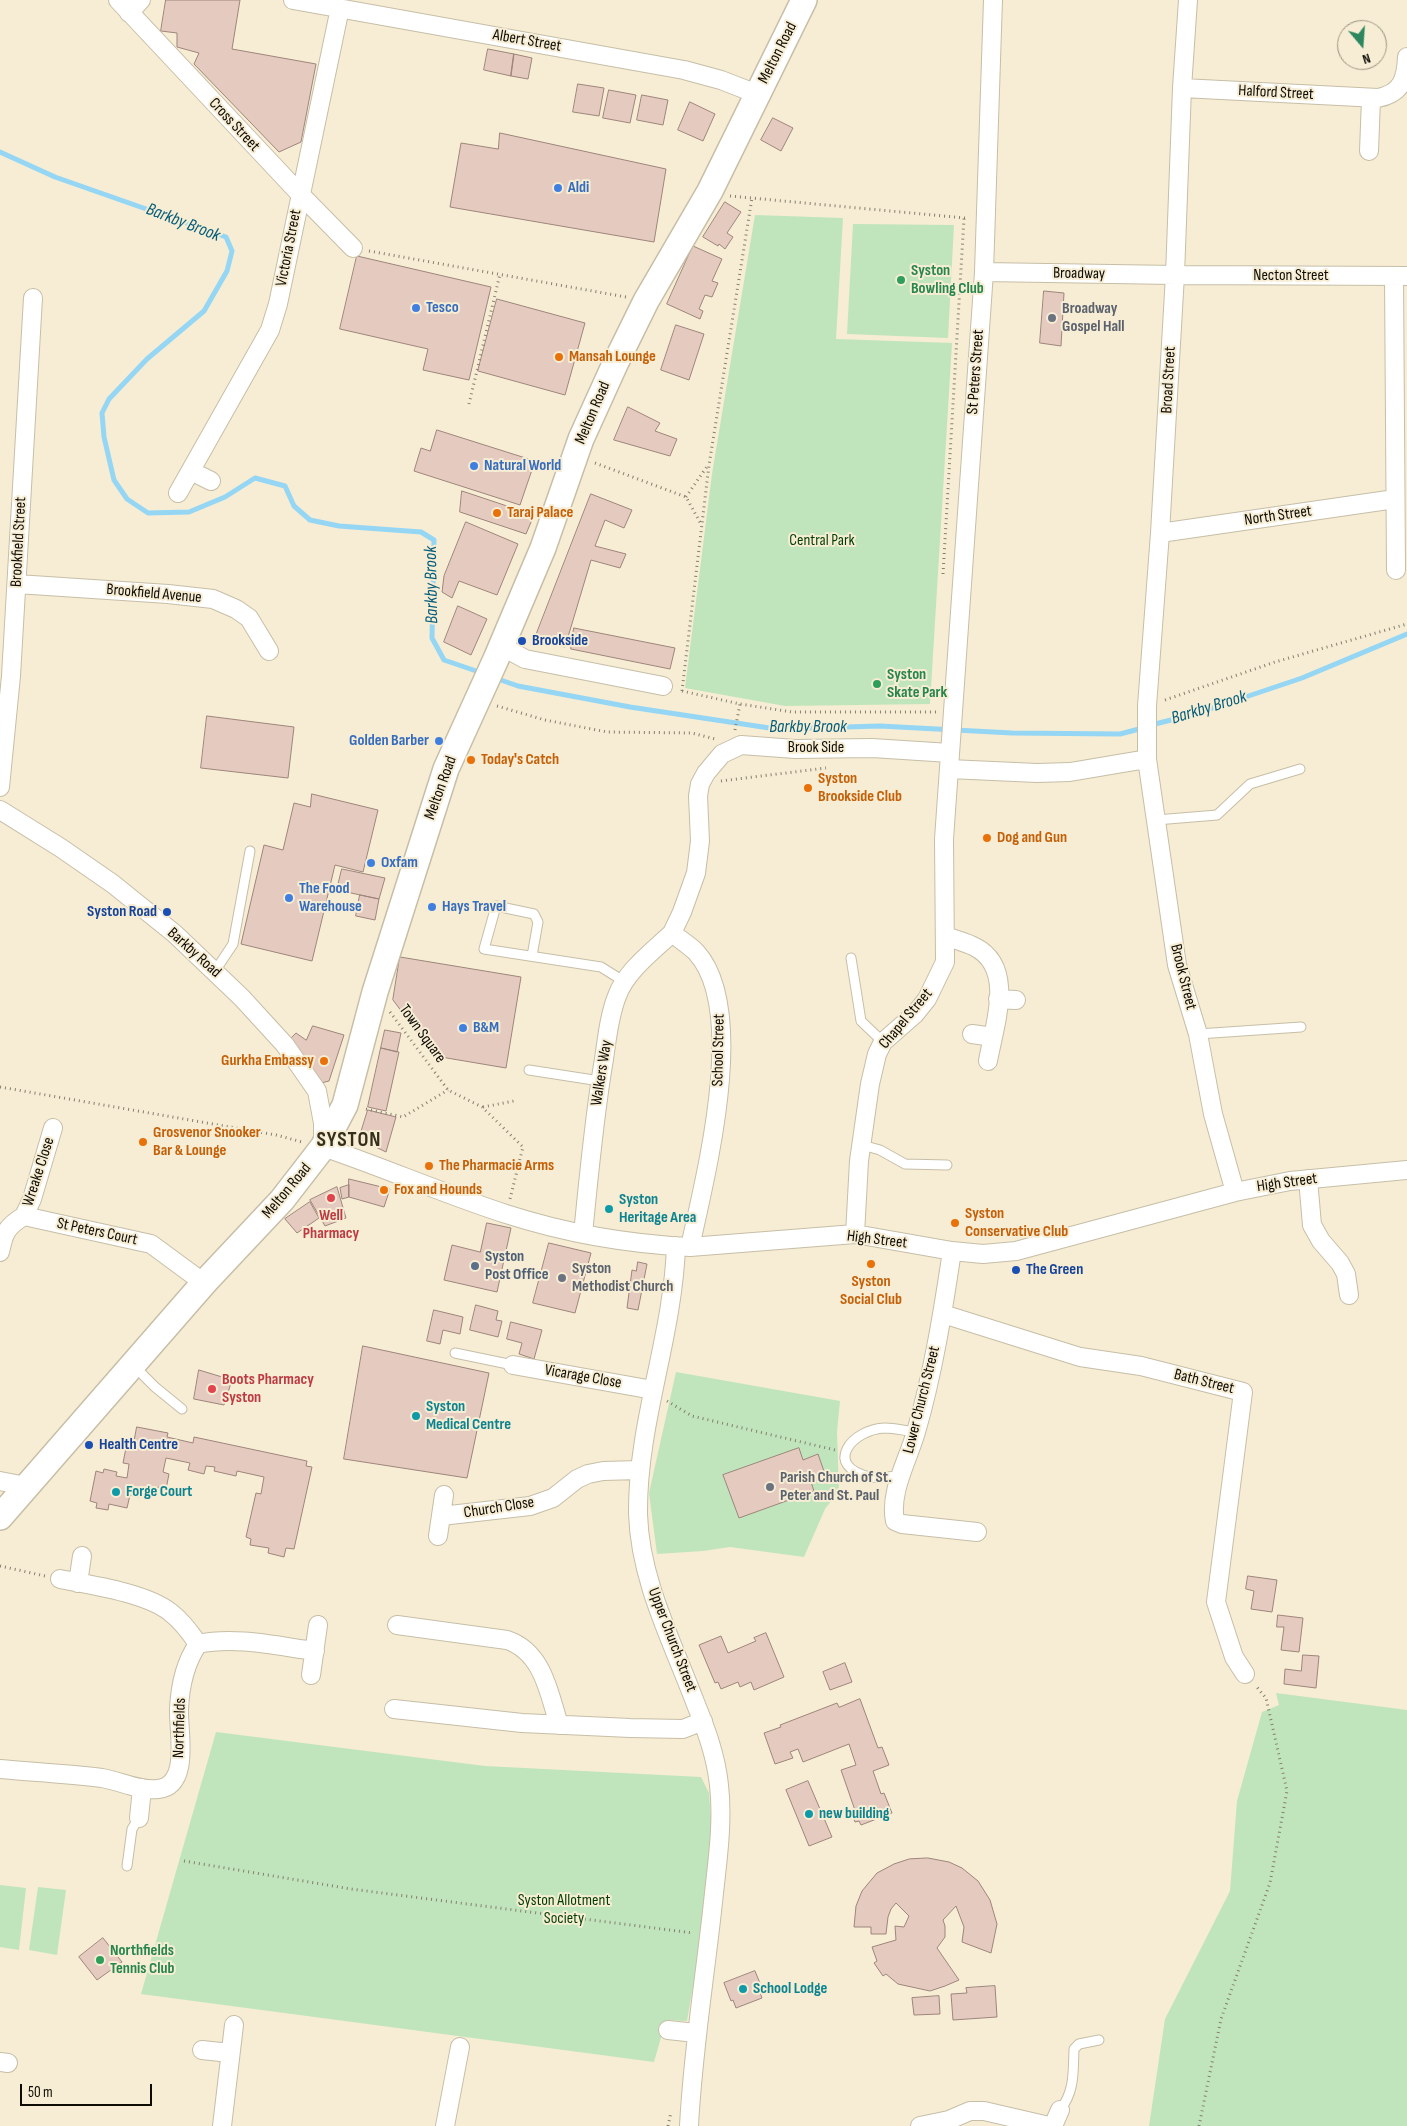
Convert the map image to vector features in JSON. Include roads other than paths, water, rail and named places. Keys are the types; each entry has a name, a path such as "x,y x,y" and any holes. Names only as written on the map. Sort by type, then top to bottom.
{"street":[{"path":"124,7 142,0"},
{"name":"Albert Street","path":"294,0 684,70 720,80 758,94"},
{"name":"Melton Road","path":"0,1517 204,1283 282,1200 323,1147 346,1105 375,992 446,769 499,652 543,548 575,456 615,364 646,301 710,191 804,0"},
{"name":"St Peters Street","path":"950,756 944,712 954,693 984,272 993,0"},
{"name":"Broad Street","path":"1147,759 1148,706 1175,275 1182,88 1188,0"},
{"name":"Cross Street","path":"124,7 353,248"},
{"name":"Victoria Street","path":"178,493 270,330 278,304 340,8"},
{"name":"Halford Street","path":"1182,88 1371,99 1387,96 1400,88 1406,73 1407,57"},
{"path":"1369,151 1371,99"},
{"name":"Broadway","path":"984,272 1175,275"},
{"name":"Necton Street","path":"1175,275 1401,276"},
{"path":"1396,570 1395,499 1401,276"},
{"name":"Brookfield Street","path":"0,786 11,676 33,298"},
{"path":"191,471 211,481"},
{"name":"North Street","path":"1160,533 1395,499"},
{"name":"Brookfield Avenue","path":"16,584 168,594 213,599 236,609 249,618 269,651"},
{"path":"499,652 657,685"},
{"name":"Brook Side","path":"672,933 696,873 700,841 698,796 700,784 706,773 722,754 737,744 794,749 872,748 950,756 1037,773 1070,772 1147,759"},
{"name":"Chapel Street","path":"855,1234 862,1145 870,1084 877,1054 883,1042 915,1014 927,999 945,962 944,839 950,756"},
{"name":"Brook Street","path":"1147,759 1177,965 1198,1034 1214,1114 1235,1192"},
{"name":"Barkby Road","path":"0,810 61,848 112,884 175,934 214,971 285,1045 317,1091 323,1124 323,1147"},
{"name":"Walkers Way","path":"583,1234 594,1116 611,1016 617,995 624,982 672,933"},
{"name":"School Street","path":"672,933 696,952 709,974 718,1001 722,1041 720,1082 708,1163 683,1246"},
{"path":"946,936 975,947 993,964 999,979 998,999 988,1061"},
{"path":"998,999 1016,1000"},
{"path":"972,1034 992,1038"},
{"name":"Wreake Close","path":"24,1216 32,1200 53,1128"},
{"name":"High Street","path":"323,1147 507,1214 583,1234 631,1242 683,1246 855,1234 952,1251 983,1254 1016,1251 1235,1192 1290,1181 1407,1170"},
{"path":"1308,1179 1312,1225 1321,1242 1340,1263 1346,1274 1349,1295"},
{"path":"0,1252 4,1236 11,1224 24,1216"},
{"name":"St Peters Court","path":"24,1216 150,1244 204,1283"},
{"name":"Upper Church Street","path":"683,1246 653,1390 639,1470 638,1515 642,1557 653,1594 703,1721 715,1761 720,1806 719,1847 696,2033 689,2126"},
{"path":"943,1314 952,1251"},
{"name":"Lower Church Street","path":"943,1314 916,1432 901,1476 893,1511 895,1521 902,1524 977,1532"},
{"name":"Bath Street","path":"943,1314 1080,1356 1141,1366 1243,1392 1216,1602 1234,1657 1246,1674"},
{"name":"Vicarage Close","path":"513,1365 653,1390"},
{"name":"Church Close","path":"441,1516 530,1506 553,1498 577,1479 588,1474 602,1470 639,1470"},
{"path":"0,1481 26,1486"},
{"name":"Church Close","path":"438,1536 444,1495"},
{"path":"78,1583 82,1556"},
{"path":"60,1579 117,1590 169,1611 186,1627 198,1644 213,1641 239,1642 315,1651"},
{"path":"311,1675 318,1625"},
{"path":"397,1625 507,1640 518,1644 540,1667 559,1725"},
{"name":"Northfields","path":"0,1769 104,1779 142,1788 159,1789 169,1785 175,1779 181,1752 179,1710 182,1685 188,1658 198,1644"},
{"path":"394,1709 522,1723 683,1730 703,1721"},
{"path":"139,1818 142,1788"},
{"path":"222,2126 234,2025"},
{"path":"668,2030 696,2033"},
{"path":"445,2126 460,2047"},
{"path":"202,2050 230,2054"},
{"path":"920,2126 984,2110 1051,2126 1060,2110"}],"lane":[{"path":"1156,820 1217,815 1250,784 1300,769"},
{"path":"214,971 233,944 250,851"},
{"path":"532,956 538,922 534,914 496,906 484,949 601,967 624,982"},
{"path":"851,958 861,1021 883,1042"},
{"path":"1198,1034 1301,1027"},
{"path":"529,1070 600,1081"},
{"path":"862,1145 880,1150 905,1164 948,1164"},
{"path":"455,1353 513,1365"},
{"path":"132,1364 155,1387 182,1409"},
{"path":"901,1476 872,1477 861,1474 850,1469 845,1462 845,1452 850,1443 872,1430 886,1428 916,1432"},
{"path":"127,1866 132,1829 139,1818"},
{"path":"1060,2110 1067,2102 1074,2082 1074,2049 1079,2044 1099,2040"}],"waterway":[{"name":"Barkby Brook","path":"0,152 55,177 226,237 232,251 227,271 204,311 147,359 109,399 102,413 104,437 114,480 127,499 148,513 189,512 225,497 255,478 285,486 294,506 310,520 339,526 421,532 434,540 432,638 444,660 482,673"},
{"name":"Barkby Brook","path":"1151,725 1195,714 1302,678 1407,634"},
{"name":"Barkby Brook","path":"495,678 518,686 630,707 776,729 880,726 1012,733 1120,734 1143,728"}],"place":[{"name":"Aldi","path":"558,188"},
{"name":"Syston Bowling Club","path":"901,280"},
{"name":"Tesco","path":"416,308"},
{"name":"Broadway Gospel Hall","path":"1052,318"},
{"name":"Mansah Lounge","path":"559,357"},
{"name":"Natural World","path":"474,466"},
{"name":"Taraj Palace","path":"497,513"},
{"name":"Brookside","path":"522,641"},
{"name":"Syston Skate Park","path":"877,684"},
{"name":"Golden Barber","path":"439,741"},
{"name":"Today's Catch","path":"471,760"},
{"name":"Syston Brookside Club","path":"808,788"},
{"name":"Dog and Gun","path":"987,838"},
{"name":"Oxfam","path":"371,863"},
{"name":"The Food Warehouse","path":"289,898"},
{"name":"Hays Travel","path":"432,907"},
{"name":"Syston Road","path":"167,912"},
{"name":"B&M","path":"463,1028"},
{"name":"Gurkha Embassy","path":"324,1061"},
{"name":"Grosvenor Snooker Bar & Lounge","path":"143,1142"},
{"name":"The Pharmacie Arms","path":"429,1166"},
{"name":"Fox and Hounds","path":"384,1190"},
{"name":"Well Pharmacy","path":"331,1198"},
{"name":"Syston Heritage Area","path":"609,1209"},
{"name":"Syston Conservative Club","path":"955,1223"},
{"name":"Syston Social Club","path":"871,1264"},
{"name":"Syston Post Office","path":"475,1266"},
{"name":"The Green","path":"1016,1270"},
{"name":"Syston Methodist Church","path":"562,1278"},
{"name":"Boots Pharmacy Syston","path":"212,1389"},
{"name":"Syston Medical Centre","path":"416,1416"},
{"name":"Health Centre","path":"89,1445"},
{"name":"Parish Church of St. Peter and St. Paul","path":"770,1487"},
{"name":"Forge Court","path":"116,1492"},
{"name":"new building","path":"809,1814"},
{"name":"Northfields Tennis Club","path":"100,1960"},
{"name":"School Lodge","path":"743,1989"}],"district":[{"name":"SYSTON","path":"349,1141"}],"park label":[{"name":"Central Park","path":"822,541"},
{"name":"Syston Allotment Society","path":"564,1910"}]}
